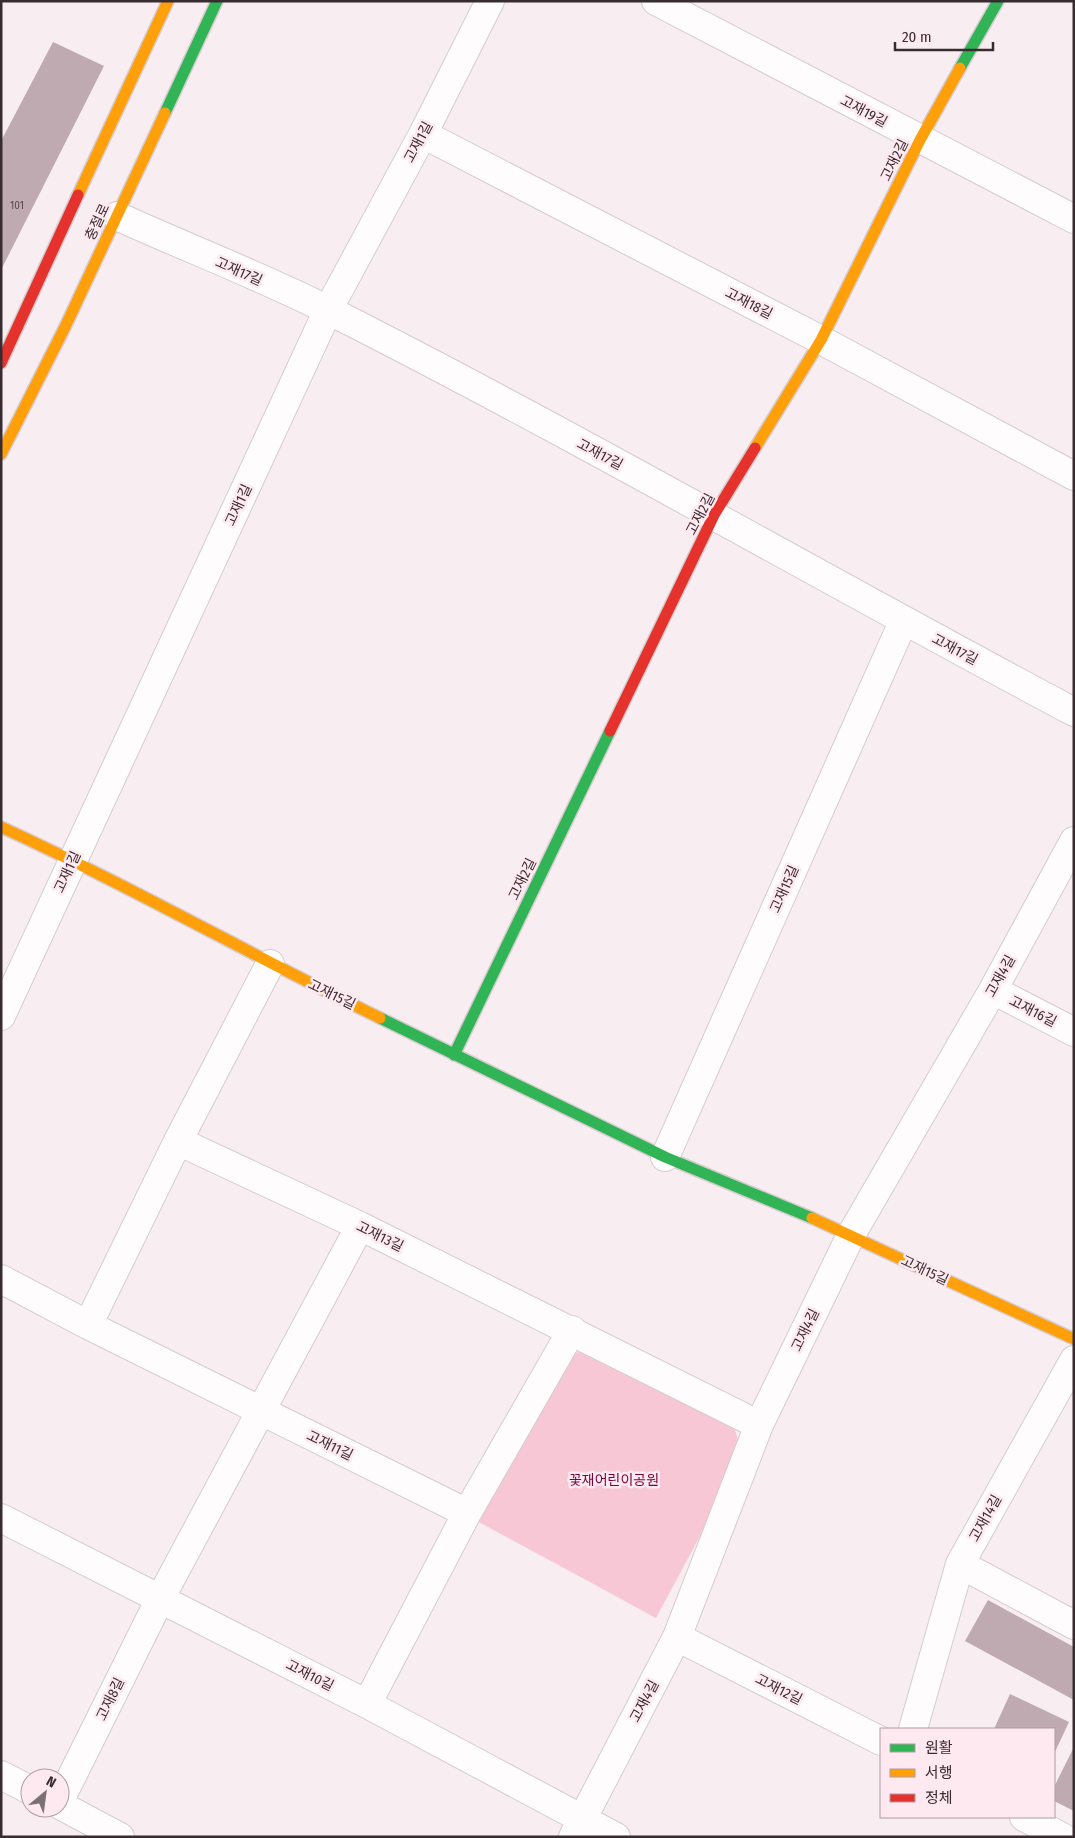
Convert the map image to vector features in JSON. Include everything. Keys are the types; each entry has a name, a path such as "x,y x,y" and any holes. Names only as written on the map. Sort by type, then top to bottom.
{"street":[{"name":"충절로","path":"1,363 168,1"},
{"name":"충절로","path":"1,454 117,216 217,1"},
{"name":"고재1길","path":"1,1016 328,310 423,134 490,1"},
{"name":"고재19길","path":"656,1 1074,219"},
{"name":"고재2길","path":"454,1055 714,515 821,340 920,140 998,1"},
{"name":"고재18길","path":"423,134 821,340 1074,476"},
{"name":"고재17길","path":"117,216 328,310 714,515 903,622 1074,712"},
{"name":"고재15길","path":"665,1157 903,622"},
{"name":"고재15길","path":"1,827 73,860 270,964 665,1157 851,1235 1074,1339"},
{"name":"고재4길","path":"578,1828 677,1637 759,1425 851,1235 993,990 1074,842"},
{"path":"88,1326 178,1141 270,964"},
{"name":"고재16길","path":"993,990 1074,1032"},
{"name":"고재13길","path":"178,1141 360,1226 572,1330 759,1425"},
{"name":"고재8길","path":"70,1780 160,1598 360,1226"},
{"name":"고재11길","path":"1,1279 88,1326 466,1513"},
{"path":"366,1704 466,1513 572,1330"},
{"name":"고재14길","path":"960,1564 1074,1360"},
{"name":"고재10길","path":"1,1518 366,1704 578,1828 616,1837"},
{"path":"913,1728 960,1564 1074,1625"},
{"name":"고재12길","path":"677,1637 880,1740"},
{"path":"1,1775 20,1785"},
{"path":"70,1810 120,1837"},
{"path":"1026,1818 1062,1837"}],"green space":[{"name":"꽃재어린이공원","path":"583,1350 735,1430 743,1456 656,1618 475,1520 566,1358"}],"building":[{"path":"53,42 104,66 1,270 1,141"},
{"path":"988,1600 1074,1647 1074,1700 965,1641"},
{"path":"1010,1694 1069,1722 1055,1752 1055,1728 994,1728"},
{"path":"1074,1747 1074,1811 1055,1802 1055,1785"}],"traffic: fast":[{"path":"165,113 217,1"},
{"path":"960,68 998,1"},
{"path":"454,1055 610,731"},
{"path":"380,1018 665,1157 812,1218"}],"traffic: slow":[{"path":"78,195 168,1"},
{"path":"755,448 821,340 920,140 960,68"},
{"path":"1,454 66,325 165,113"},
{"path":"1,827 97,873 380,1018"},
{"path":"812,1218 1074,1339"}],"traffic: jam":[{"path":"1,363 78,195"},
{"path":"610,731 714,515 755,448"}]}
